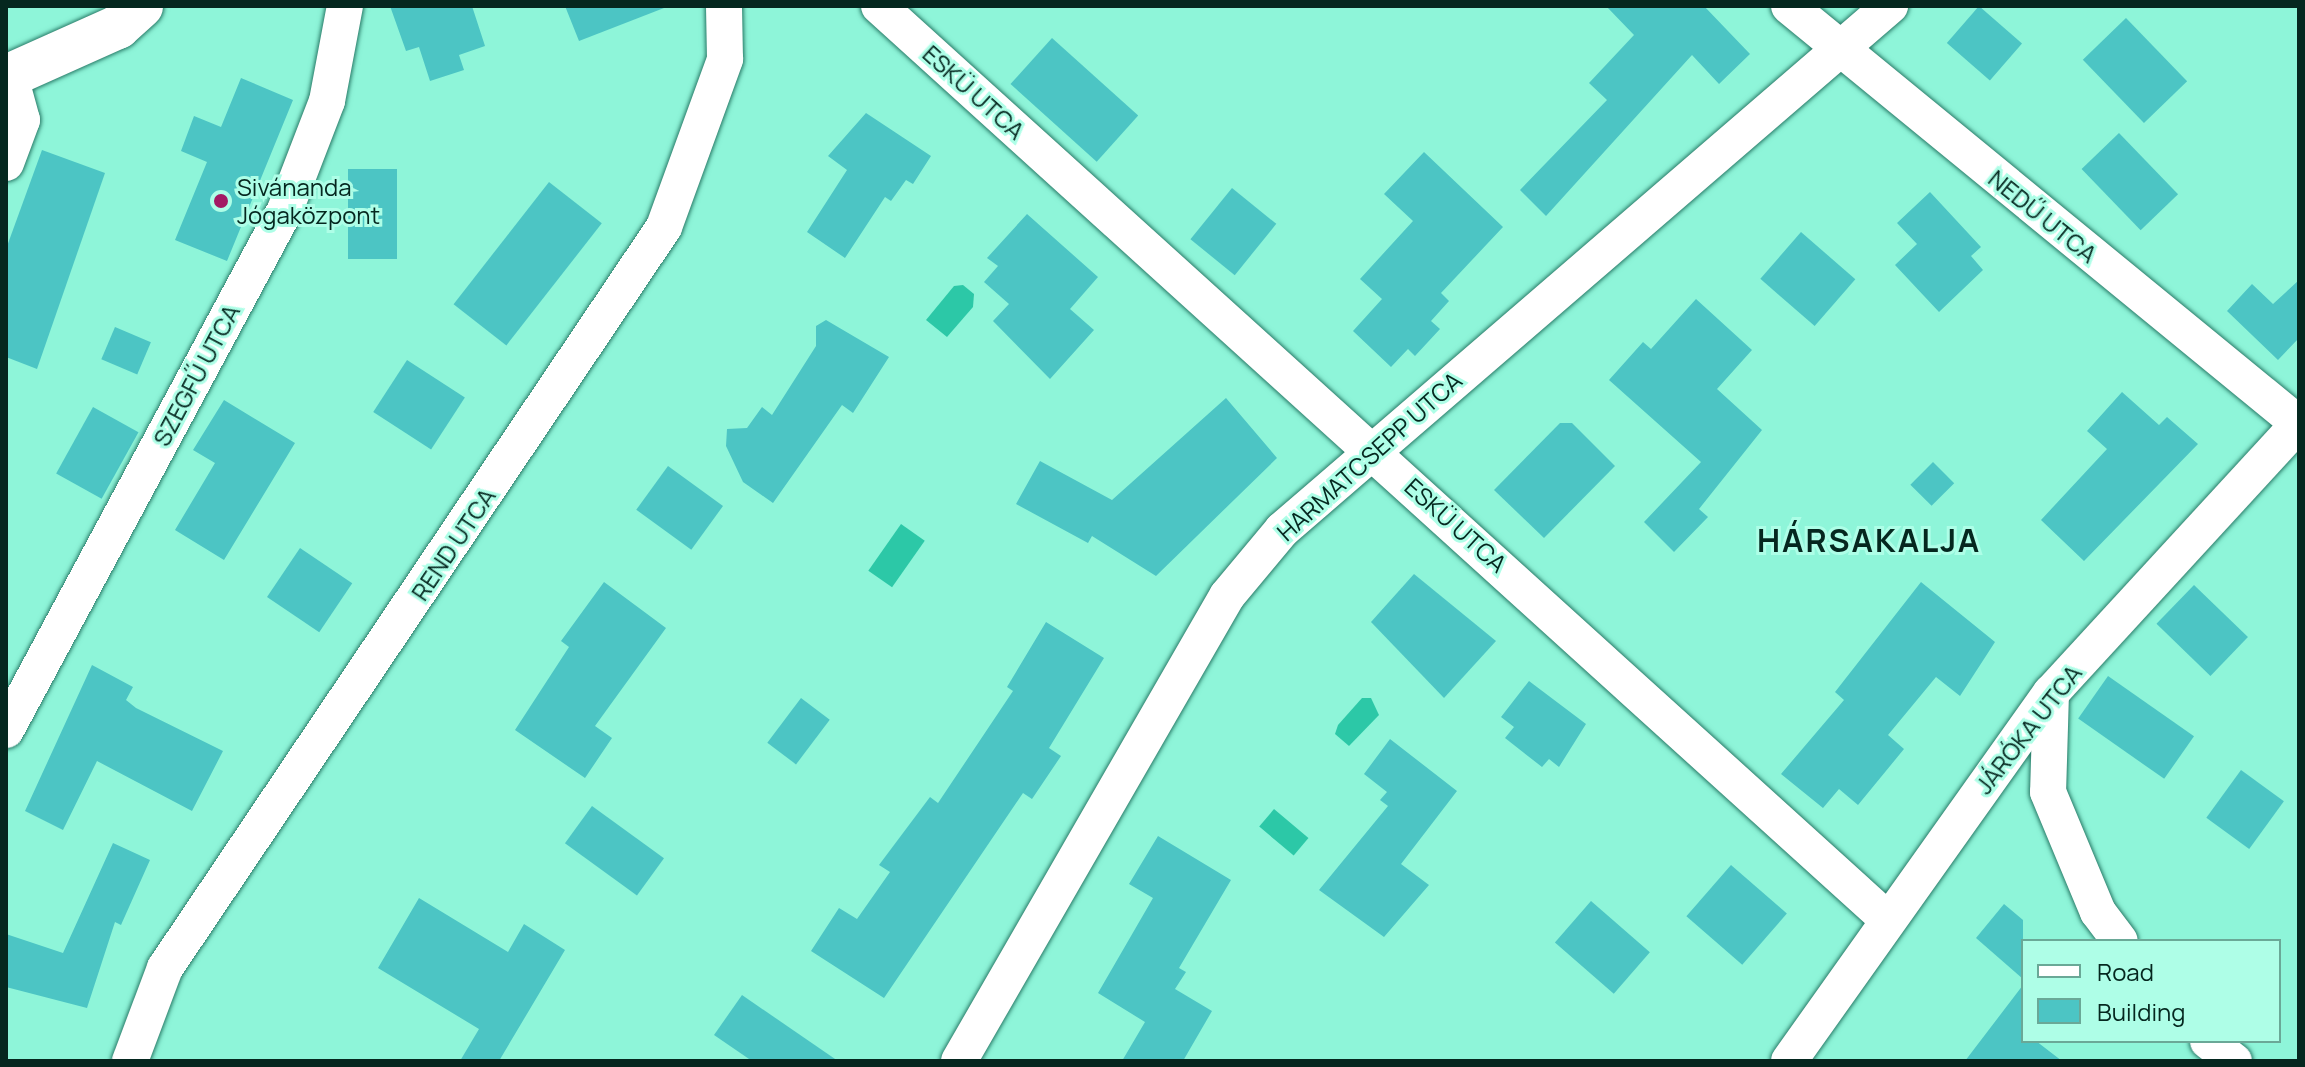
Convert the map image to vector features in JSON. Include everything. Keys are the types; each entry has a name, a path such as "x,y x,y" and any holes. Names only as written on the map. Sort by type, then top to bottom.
{"main road":[{"path":"8,77 118,27 141,6"}],"street":[{"name":"SZEGFŰ UTCA","path":"6,730 285,210 327,101 345,6"},
{"name":"REND UTCA","path":"130,1061 165,968 664,227 725,59 724,6"},
{"name":"ESKÜ UTCA","path":"879,6 1374,450 1887,919"},
{"name":"NEDŰ UTCA","path":"1789,6 1839,51 2299,424"},
{"name":"HARMATCSEPP UTCA","path":"959,1061 1227,596 1282,530 1890,6"},
{"path":"6,163 22,120 8,77"},
{"name":"JÁRÓKA UTCA","path":"1789,1061 1887,919 2051,693 2299,424"},
{"path":"2051,693 2048,792 2098,912 2118,939"},
{"path":"2211,1043 2234,1061"}],"shaded area":[{"path":"963,285 974,294 973,307 947,337 926,320 954,286"},
{"path":"901,524 925,541 892,587 868,571"},
{"path":"1362,698 1371,698 1379,715 1349,746 1335,734 1338,725"},
{"path":"1274,809 1308,838 1294,856 1259,827"}],"building":[{"path":"390,6 472,6 485,46 459,55 464,70 430,81 419,47 406,51"},
{"path":"565,6 663,6 664,8 579,41"},
{"path":"1606,6 1704,6 1750,54 1719,84 1692,55 1546,216 1520,190 1607,100 1589,83 1634,35"},
{"path":"1979,6 2022,43 1990,80 1947,43"},
{"path":"2126,18 2187,81 2144,123 2083,60"},
{"path":"1052,38 1138,116 1097,162 1011,84"},
{"name":"Sivánanda Jógaközpont","path":"241,78 293,100 227,261 175,240 207,162 181,151 194,116 221,127"},
{"path":"866,113 931,156 913,184 906,180 891,201 885,197 845,258 807,232 847,170 828,156"},
{"path":"2119,133 2178,194 2141,230 2082,169"},
{"path":"42,150 105,173 37,369 6,357 6,249"},
{"path":"1424,152 1503,227 1441,293 1449,301 1431,321 1440,329 1415,356 1408,349 1391,367 1353,331 1382,299 1360,279 1413,221 1384,194"},
{"path":"348,169 397,169 397,259 348,259"},
{"path":"549,182 602,223 506,345 454,304"},
{"path":"1232,188 1276,224 1235,275 1190,239"},
{"path":"1930,192 1981,247 1971,256 1983,270 1939,312 1895,265 1917,244 1897,223"},
{"path":"1027,214 1098,277 1070,309 1094,330 1050,379 993,321 1009,304 984,282 998,266 987,258"},
{"path":"1801,232 1855,279 1815,326 1760,279"},
{"path":"2299,280 2299,338 2278,360 2227,311 2252,284 2273,304"},
{"path":"1696,299 1752,350 1717,389 1762,430 1699,509 1708,517 1674,552 1644,522 1701,462 1609,380 1643,342 1651,349"},
{"path":"826,320 889,357 853,413 842,405 773,503 743,482 726,446 727,429 747,428 762,407 772,415 816,346 816,326"},
{"path":"115,327 151,342 137,374 101,359"},
{"path":"407,360 465,398 431,450 373,412"},
{"path":"2122,392 2159,425 2167,417 2198,444 2084,561 2041,520 2107,449 2087,431"},
{"path":"1226,398 1277,458 1156,576 1092,536 1088,543 1016,504 1040,461 1112,500"},
{"path":"224,400 295,443 224,560 175,530 215,463 193,450"},
{"path":"93,407 138,432 102,499 56,473"},
{"path":"1560,423 1572,423 1615,466 1544,538 1494,490"},
{"path":"1933,462 1954,483 1932,506 1910,485"},
{"path":"668,466 723,506 691,550 636,510"},
{"path":"300,548 352,583 319,632 267,597"},
{"path":"1414,574 1496,641 1444,698 1371,622"},
{"path":"604,582 666,628 595,726 612,738 585,778 515,730 569,647 561,641"},
{"path":"1921,582 1995,642 1960,696 1936,677 1888,735 1904,749 1858,805 1839,789 1823,808 1781,774 1844,700 1835,692"},
{"path":"2194,585 2248,637 2210,676 2156,624"},
{"path":"1046,622 1104,658 1049,748 1061,756 1032,799 1023,793 884,998 811,951 839,908 857,919 890,872 879,865 930,797 938,803 1013,691 1007,687"},
{"path":"92,665 133,687 126,700 136,708 223,751 192,811 97,761 63,830 25,811"},
{"path":"2108,676 2194,736 2164,779 2078,719"},
{"path":"1529,681 1586,724 1559,767 1549,759 1542,767 1505,738 1514,727 1501,717"},
{"path":"801,698 830,720 796,764 767,743"},
{"path":"1390,739 1457,791 1401,864 1429,885 1384,937 1319,890 1388,806 1380,800 1387,792 1364,774"},
{"path":"2241,770 2284,801 2249,849 2206,818"},
{"path":"592,806 664,858 637,896 565,843"},
{"path":"1158,836 1231,880 1179,968 1186,972 1175,989 1212,1011 1183,1061 1122,1061 1145,1022 1098,993 1153,898 1129,884"},
{"path":"113,843 150,860 121,925 115,922 87,1008 6,987 6,934 63,953"},
{"path":"1731,865 1787,914 1742,965 1686,916"},
{"path":"419,898 508,952 524,924 565,950 499,1061 460,1061 479,1029 378,968"},
{"path":"1591,901 1650,952 1614,994 1555,943"},
{"path":"2004,904 2023,920 2021,977 1976,938"},
{"path":"2021,988 2021,1043 2039,1043 2062,1061 1965,1061"},
{"path":"742,995 838,1061 752,1061 714,1035"}],"place":[{"name":"Sivánanda Jógaközpont","path":"221,201"}],"district":[{"name":"HÁRSAKALJA","path":"1869,540"}]}
